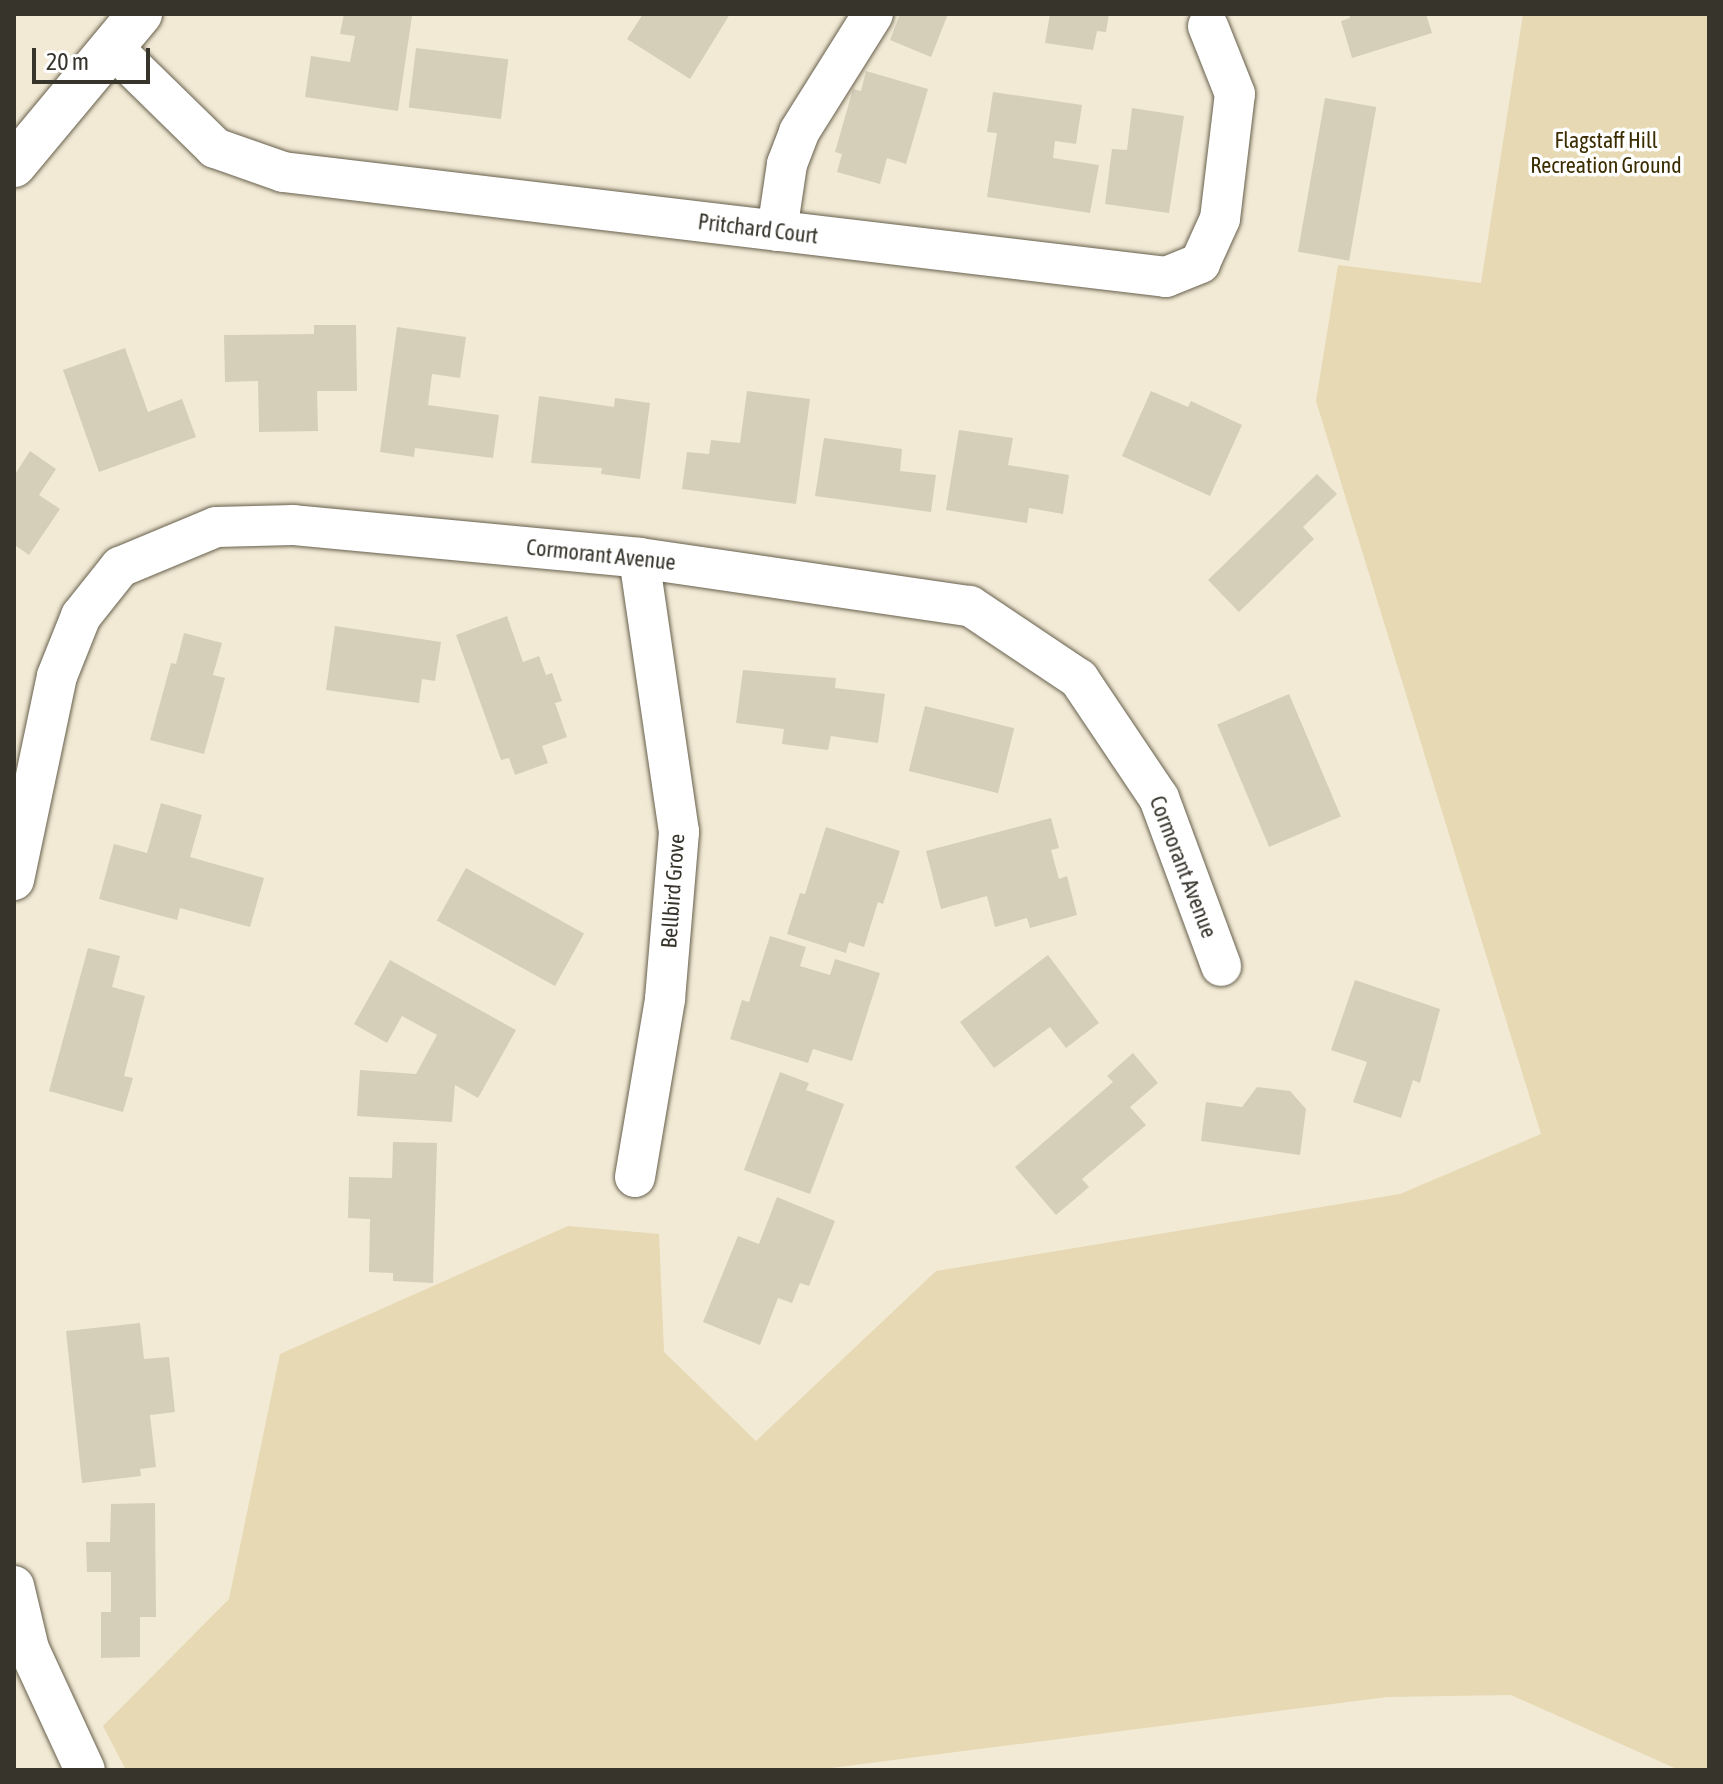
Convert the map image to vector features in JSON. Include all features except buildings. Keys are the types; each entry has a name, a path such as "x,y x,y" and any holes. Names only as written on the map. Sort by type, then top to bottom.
{"main road":[{"path":"14,165 140,14"}],"street":[{"path":"777,231 787,164 799,132 873,14"},
{"name":"Pritchard Court","path":"111,46 215,148 283,172 1166,277 1200,263 1220,219 1235,94 1208,26"},
{"name":"Cormorant Avenue","path":"14,880 57,676 81,616 120,567 216,527 293,525 639,558 970,606 1079,679 1159,798 1221,966"},
{"name":"Bellbird Grove","path":"635,1177 665,999 679,832 639,558"},
{"path":"14,1586 22,1651 85,1770"}],"green space":[{"name":"Flagstaff Hill Recreation Ground","path":"1523,14 1709,14 1709,1770 1679,1770 1511,1695 1387,1697 831,1768 126,1770 103,1726 229,1599 280,1354 568,1226 659,1234 664,1352 756,1441 936,1271 1400,1194 1541,1134 1316,401 1338,265 1481,283"}]}
